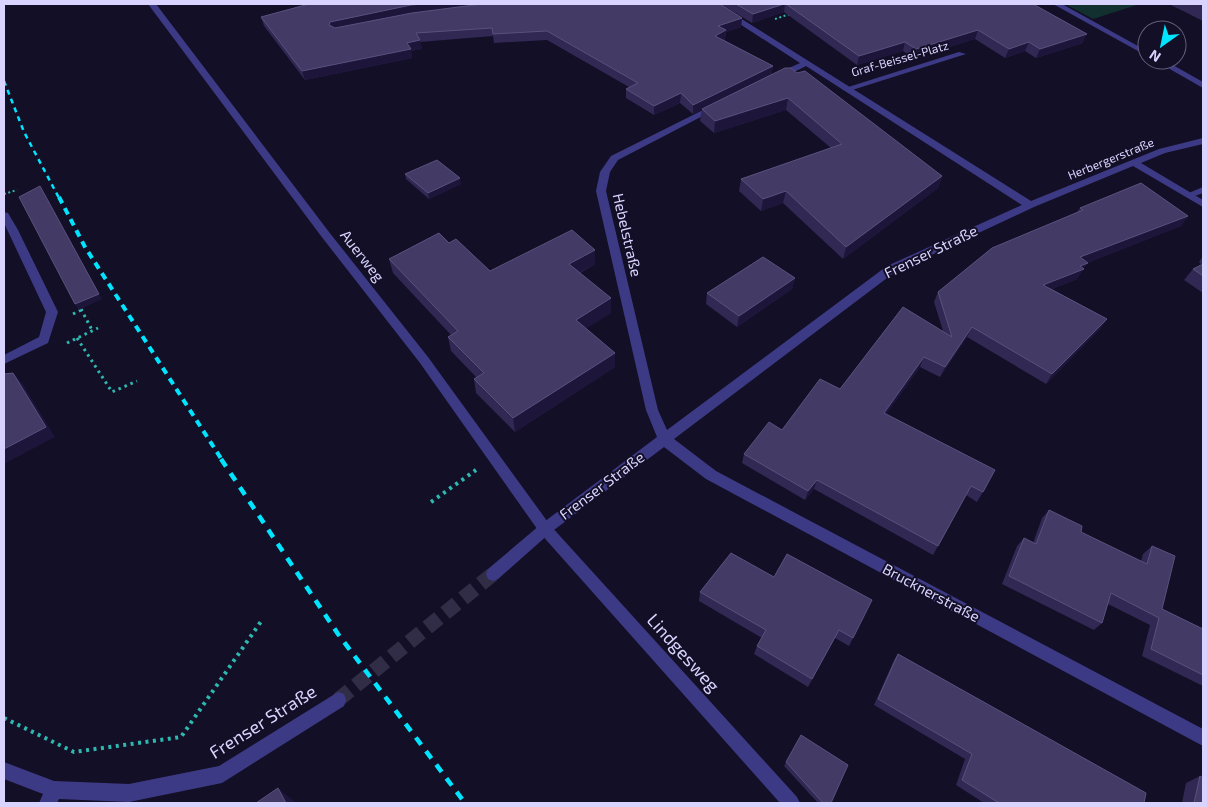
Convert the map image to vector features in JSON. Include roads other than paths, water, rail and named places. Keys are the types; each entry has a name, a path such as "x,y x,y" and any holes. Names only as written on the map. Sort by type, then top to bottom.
{"street":[{"name":"Auerweg","path":"152,4 325,234 424,360 545,529"},
{"path":"713,4 1030,205"},
{"path":"1057,4 1137,48"},
{"name":"Graf-Beissel-Platz","path":"846,88 962,54"},
{"path":"771,80 806,63"},
{"path":"1176,70 1203,85"},
{"name":"Hebelstraße","path":"665,440 652,410 601,191 605,172 614,158 727,102"},
{"name":"Herbergerstraße","path":"1030,205 1162,151 1203,141"},
{"path":"1134,163 1203,204"},
{"path":"1189,195 1203,190"},
{"name":"Frenser Straße","path":"494,574 545,529 891,269 1030,205"},
{"path":"4,215 52,312 44,340 4,360"},
{"name":"Brucknerstraße","path":"665,440 711,475 1203,738"},
{"name":"Lindgesweg","path":"545,529 791,803"},
{"name":"Frenser Straße","path":"4,771 51,796 129,793 222,774 338,700"}],"tunnel":[{"path":"338,700 493,574"}],"railway":[{"path":"4,81 24,132 59,198"},
{"path":"59,197 85,247 222,460"},
{"path":"221,459 338,634 465,803"}]}
